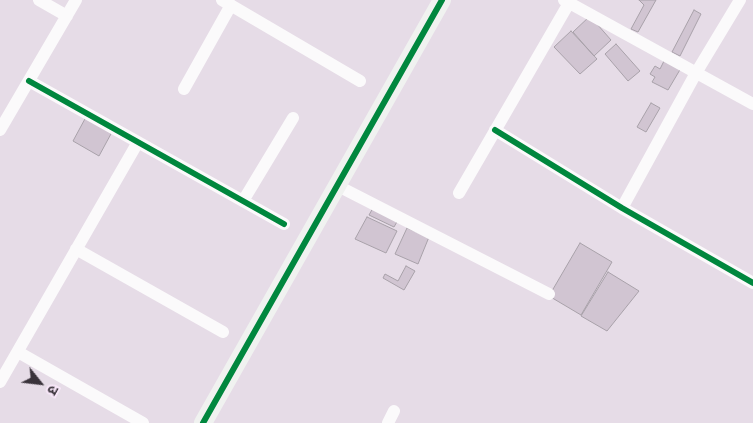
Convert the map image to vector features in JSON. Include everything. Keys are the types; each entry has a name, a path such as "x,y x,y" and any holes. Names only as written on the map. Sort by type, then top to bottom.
{"street":[{"path":"38,0 67,16"},
{"path":"0,130 76,0"},
{"path":"203,423 442,0"},
{"path":"622,208 696,73 740,0"},
{"path":"459,193 566,1 753,104"},
{"path":"184,89 227,3 360,81"},
{"path":"28,81 284,224"},
{"path":"243,201 293,118"},
{"path":"495,130 622,208 753,284"},
{"path":"0,382 138,142"},
{"path":"338,186 549,294"},
{"path":"76,249 224,332"},
{"path":"18,352 143,423"},
{"path":"388,423 394,410"}],"building":[{"path":"639,0 656,0 638,32 631,29 644,5"},
{"path":"694,10 701,14 680,56 672,52"},
{"path":"590,16 611,40 594,56 573,32"},
{"path":"571,31 597,59 580,74 554,47"},
{"path":"616,44 640,71 628,81 605,54"},
{"path":"665,59 681,68 668,90 652,82 655,77 650,74 655,66 660,69"},
{"path":"651,103 660,108 646,132 637,127"},
{"path":"86,117 112,132 99,156 73,141"},
{"path":"373,208 398,220 394,227 369,215"},
{"path":"367,217 397,231 386,253 355,239"},
{"path":"407,228 429,237 418,264 395,254"},
{"path":"580,243 612,262 581,315 549,296"},
{"path":"406,266 415,271 404,290 383,278 385,274 398,281"},
{"path":"608,272 639,291 607,331 581,316"}],"cycle path":[{"path":"203,423 442,0"},
{"path":"29,81 284,224"},
{"path":"495,130 622,208 753,283"}]}
